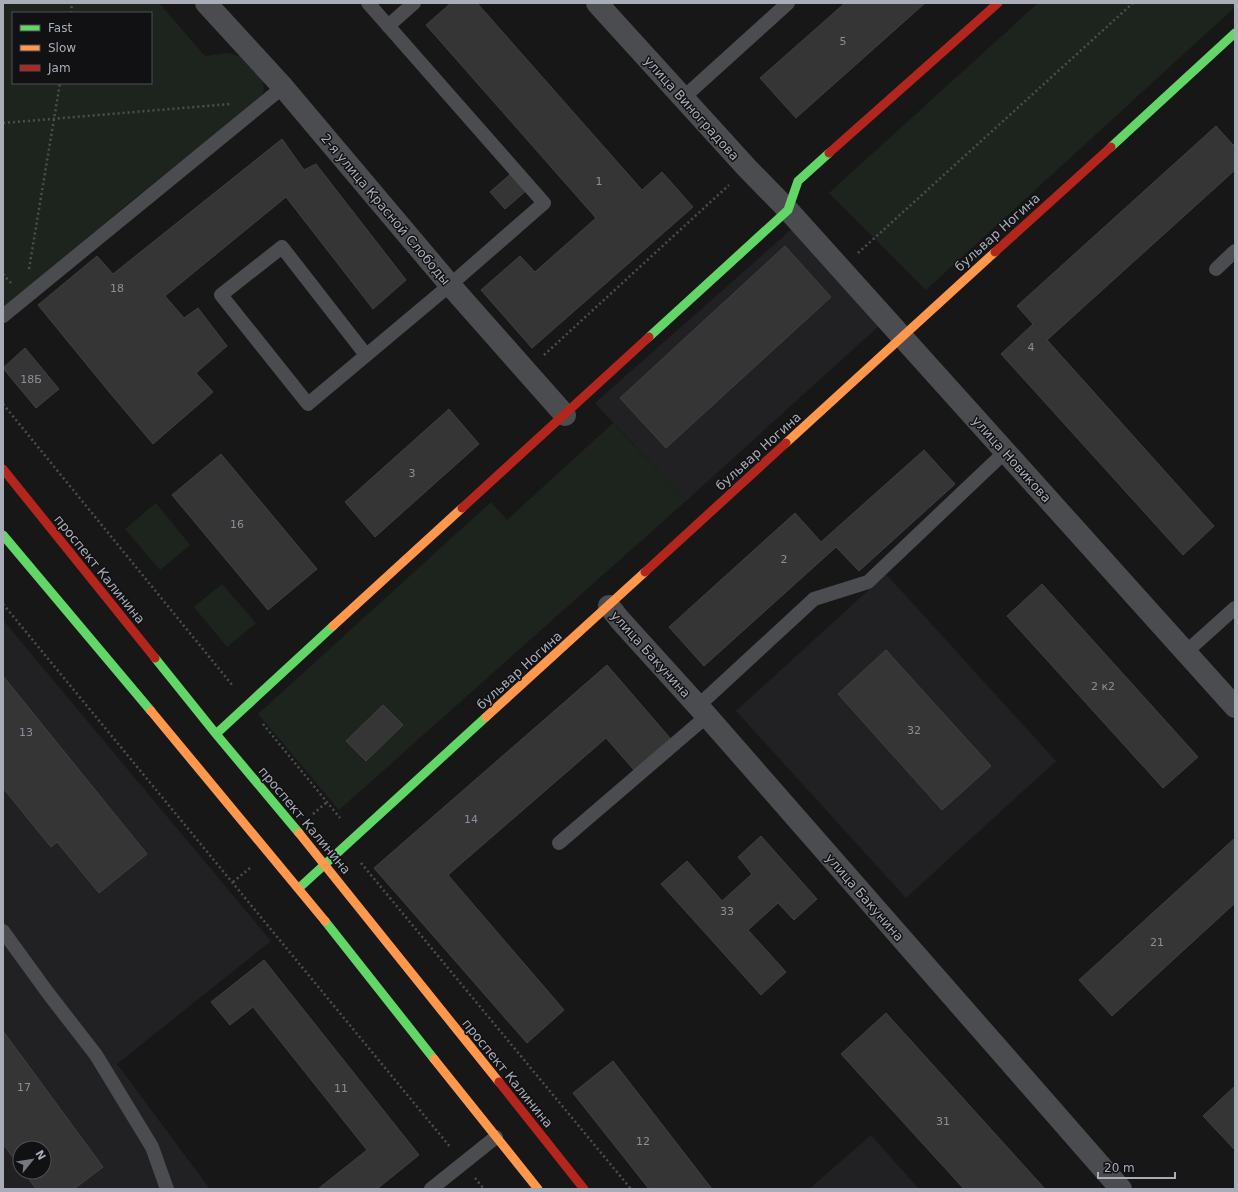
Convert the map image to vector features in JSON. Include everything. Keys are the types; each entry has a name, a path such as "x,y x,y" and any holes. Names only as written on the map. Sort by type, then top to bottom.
{"street":[{"name":"2-я улица Красной Слободы","path":"206,3 283,87 450,285 565,414"},
{"name":"улица Виноградова","path":"597,3 747,168 788,210"},
{"path":"216,734 788,210 798,181 998,3"},
{"name":"бульвар Ногина","path":"298,888 326,865 1235,32"},
{"name":"улица Новикова","path":"788,210 1235,706"},
{"name":"проспект Калинина","path":"3,469 216,734 326,865 584,1189"},
{"path":"3,534 298,888 538,1189"},
{"name":"улица Бакунина","path":"609,606 1121,1189"}],"lane":[{"path":"366,356 282,247 221,294 308,404 366,356 450,285 544,203 368,3"},
{"path":"388,26 414,3"},
{"path":"683,98 788,3"},
{"path":"3,316 283,87"},
{"path":"1216,269 1235,251"},
{"path":"559,843 702,711 814,599 868,582 1005,452"},
{"path":"1186,652 1235,608"},
{"path":"3,931 43,987 96,1055 152,1148 167,1189"},
{"path":"431,1189 496,1137"}],"path":[{"path":"841,269 1133,3"},
{"path":"23,299 55,120 60,84"},
{"path":"3,123 55,120 266,101"},
{"path":"526,371 747,168"},
{"path":"3,404 356,837 356,858 631,1189"},
{"path":"3,604 484,1189"}],"shaded area":[{"path":"3,3 159,3 205,56 227,53 244,57 262,75 264,89 261,98 130,202 3,309"},
{"path":"1038,3 1235,3 1235,7 926,290 829,193"},
{"path":"794,227 881,324 686,501 595,403"},
{"path":"613,423 686,501 339,810 258,714 491,502 507,520"},
{"path":"156,503 190,545 160,570 125,529"},
{"path":"886,574 1056,761 906,898 736,711"},
{"path":"222,584 256,623 227,647 194,607"},
{"path":"3,620 271,941 117,1064 210,1189 3,1189"},
{"path":"871,1135 919,1189 809,1189"}],"building":[{"path":"451,3 477,3 642,190 662,172 693,207 532,348 481,290 520,256 535,272 596,218 426,25"},
{"path":"845,3 925,3 796,118 760,78"},
{"path":"1216,126 1233,145 1235,143 1235,170 1047,340 1214,526 1183,555 1001,354 1033,324 1017,306"},
{"path":"282,139 304,170 316,164 406,280 373,309 286,197 165,296 184,318 198,308 227,346 196,373 213,392 153,444 38,305 97,256 113,274"},
{"path":"513,172 528,189 505,209 490,192"},
{"path":"785,246 831,297 666,448 620,398"},
{"path":"25,348 59,389 36,408 3,368"},
{"path":"449,409 479,444 375,537 345,502"},
{"path":"924,450 955,484 859,571 836,547 704,666 669,627 795,513 821,542"},
{"path":"221,454 317,569 268,610 172,495"},
{"path":"1042,584 1198,757 1163,788 1007,616"},
{"path":"886,650 991,766 942,810 838,694"},
{"path":"607,665 670,738 634,770 606,738 448,875 564,1010 527,1043 374,868"},
{"path":"3,676 147,854 99,893 57,842 51,847 3,788"},
{"path":"383,705 403,725 366,761 346,741"},
{"path":"761,836 817,899 794,920 778,903 748,930 786,972 761,995 661,884 687,861 722,901 752,874 738,857"},
{"path":"1235,838 1235,903 1112,1016 1079,980"},
{"path":"264,960 419,1155 377,1189 318,1189 367,1150 253,1007 230,1025 211,1002"},
{"path":"886,1013 1045,1189 964,1189 841,1054"},
{"path":"3,1031 103,1167 74,1189 36,1189 30,1180 52,1180 52,1140 12,1140 12,1156 3,1144"},
{"path":"613,1061 712,1189 649,1189 573,1093"},
{"path":"1235,1086 1235,1150 1203,1116"}],"traffic: fast":[{"path":"1111,147 1235,33"},
{"path":"649,337 788,210 798,181 829,153"},
{"path":"3,535 151,711"},
{"path":"216,734 333,626"},
{"path":"155,658 299,833"},
{"path":"299,888 486,717"},
{"path":"325,921 434,1059"}],"traffic: slow":[{"path":"786,443 995,252"},
{"path":"333,626 462,508"},
{"path":"486,717 645,572"},
{"path":"151,711 325,921"},
{"path":"299,833 499,1082"},
{"path":"434,1059 538,1189"}],"traffic: jam":[{"path":"829,153 998,3"},
{"path":"995,252 1111,147"},
{"path":"462,508 649,337"},
{"path":"645,572 786,443"},
{"path":"3,469 155,658"},
{"path":"499,1082 584,1189"}]}
